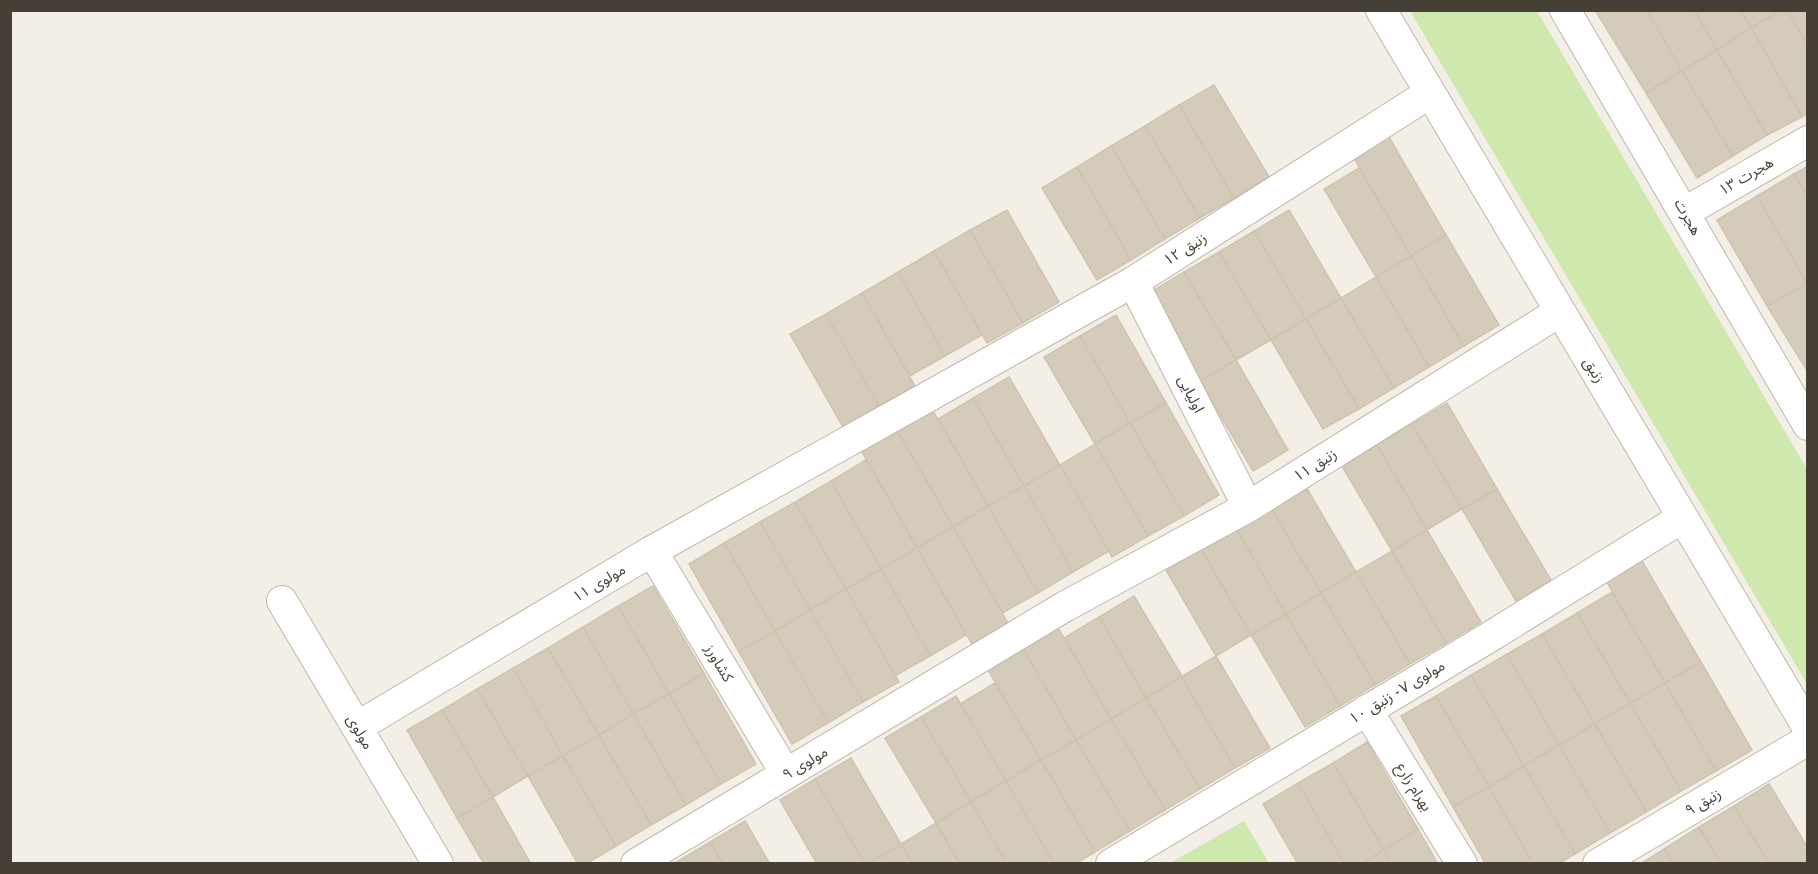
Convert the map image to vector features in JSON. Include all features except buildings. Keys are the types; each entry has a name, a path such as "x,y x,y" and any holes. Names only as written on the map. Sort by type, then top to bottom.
{"street":[{"name":"زنبق","path":"1381,10 1808,728"},
{"name":"هجرت","path":"1565,10 1807,422"},
{"name":"زنبق ۱۲","path":"843,444 932,392 1133,282 1430,93"},
{"name":"هجرت ۱۳","path":"1685,212 1808,141"},
{"name":"اولیایی","path":"1133,282 1248,507"},
{"name":"زنبق ۱۱","path":"1064,607 1248,507 1559,312"},
{"name":"مولوی ۱۱","path":"357,727 652,551 843,444"},
{"name":"مولوی ۷ - زنبق ۱۰","path":"1111,864 1682,518"},
{"name":"کشاورز","path":"652,551 786,774"},
{"name":"مولوی","path":"282,601 438,864"},
{"name":"مولوی ۹","path":"636,864 1064,607"},
{"name":"بهرام زارع","path":"1367,710 1462,864"},
{"name":"زنبق ۹","path":"1598,864 1808,740"}],"green space":[{"path":"1410,11 1537,11 1807,469 1807,684"},
{"path":"1244,821 1269,863 1170,863"}]}
